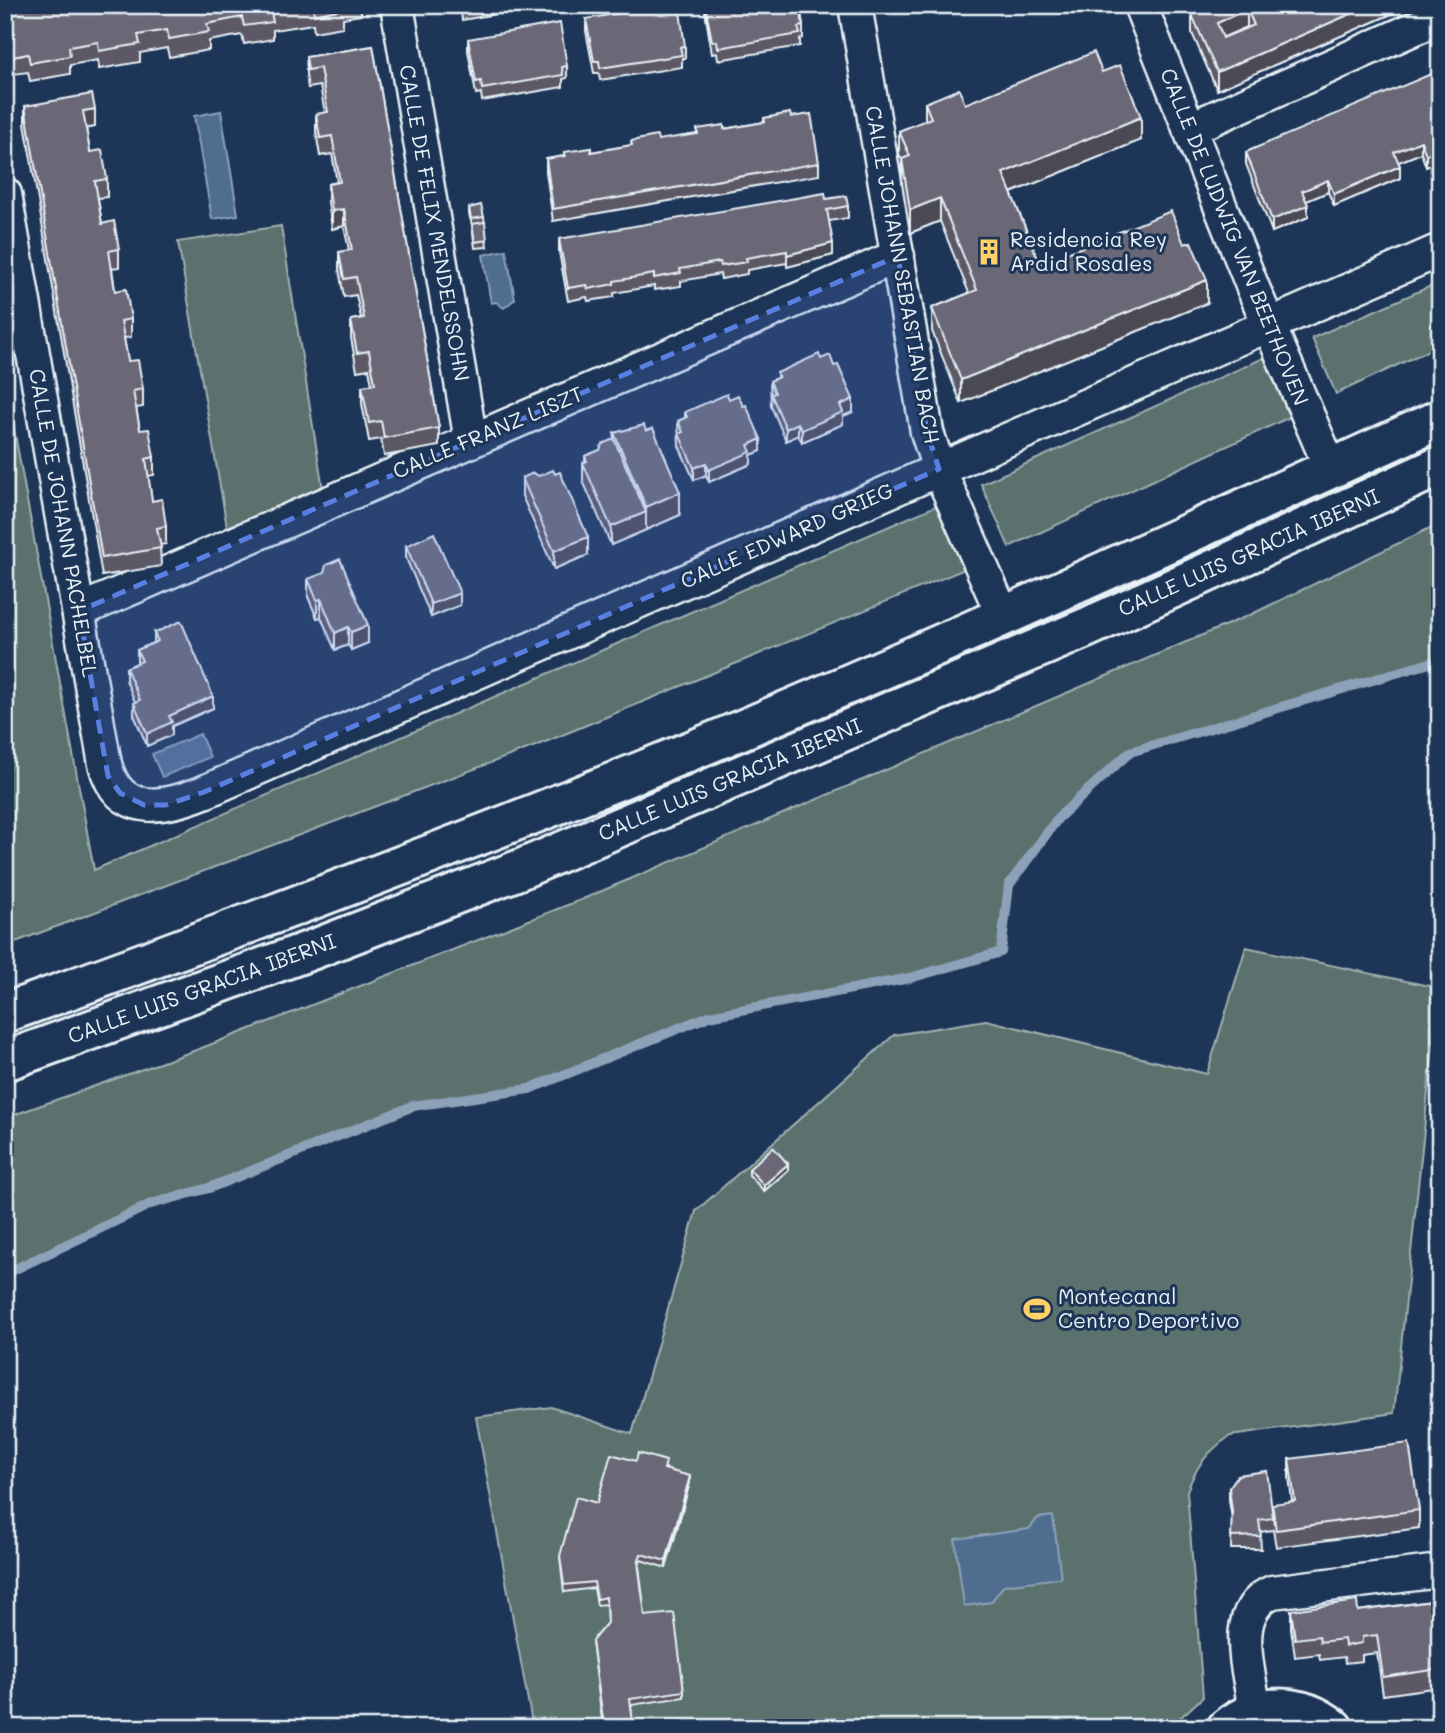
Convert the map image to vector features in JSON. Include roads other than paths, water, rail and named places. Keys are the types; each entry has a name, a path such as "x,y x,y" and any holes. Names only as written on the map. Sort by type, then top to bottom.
{"main road":[{"name":"CALLE LUIS GRACIA IBERNI","path":"5,1013 481,835 719,739 1003,617 1440,419"},
{"name":"CALLE LUIS GRACIA IBERNI","path":"5,1061 289,958 533,864 1088,627 1440,466"},
{"path":"1241,1720 1279,1707 1303,1711 1333,1728"}],"street":[{"name":"CALLE DE FELIX MENDELSSOHN","path":"397,5 471,441"},
{"name":"CALLE JOHANN SEBASTIAN BACH","path":"855,5 927,432 939,469 1003,617"},
{"name":"CALLE DE LUDWIG VAN BEETHOVEN","path":"1140,5 1268,324 1331,468"},
{"path":"1189,129 1440,17"},
{"name":"CALLE DE JOHANN PACHELBEL","path":"5,194 108,776 114,787 132,801"},
{"name":"CALLE EDWARD GRIEG","path":"132,801 144,805 166,805 204,792 1440,250"},
{"name":"CALLE FRANZ LISZT","path":"79,611 898,256"},
{"path":"1241,1720 1245,1630 1251,1607 1260,1598 1272,1592 1440,1571"}],"water":[{"path":"221,111 238,215 212,219 194,116"},
{"path":"506,250 515,299 504,308 496,302 491,303 483,255"},
{"path":"200,734 210,757 162,777 152,754"},
{"path":"1053,1516 1061,1578 1004,1585 991,1602 964,1606 955,1539 1029,1529 1038,1518"}],"waterway":[{"path":"5,1274 151,1204 209,1188 413,1106 529,1089 709,1016 910,978 1001,952 1009,885 1058,818 1130,752 1440,660"}],"place":[{"name":"Residencia Rey Ardid Rosales","path":"989,252"},
{"name":"Montecanal Centro Deportivo","path":"1037,1309"}]}
